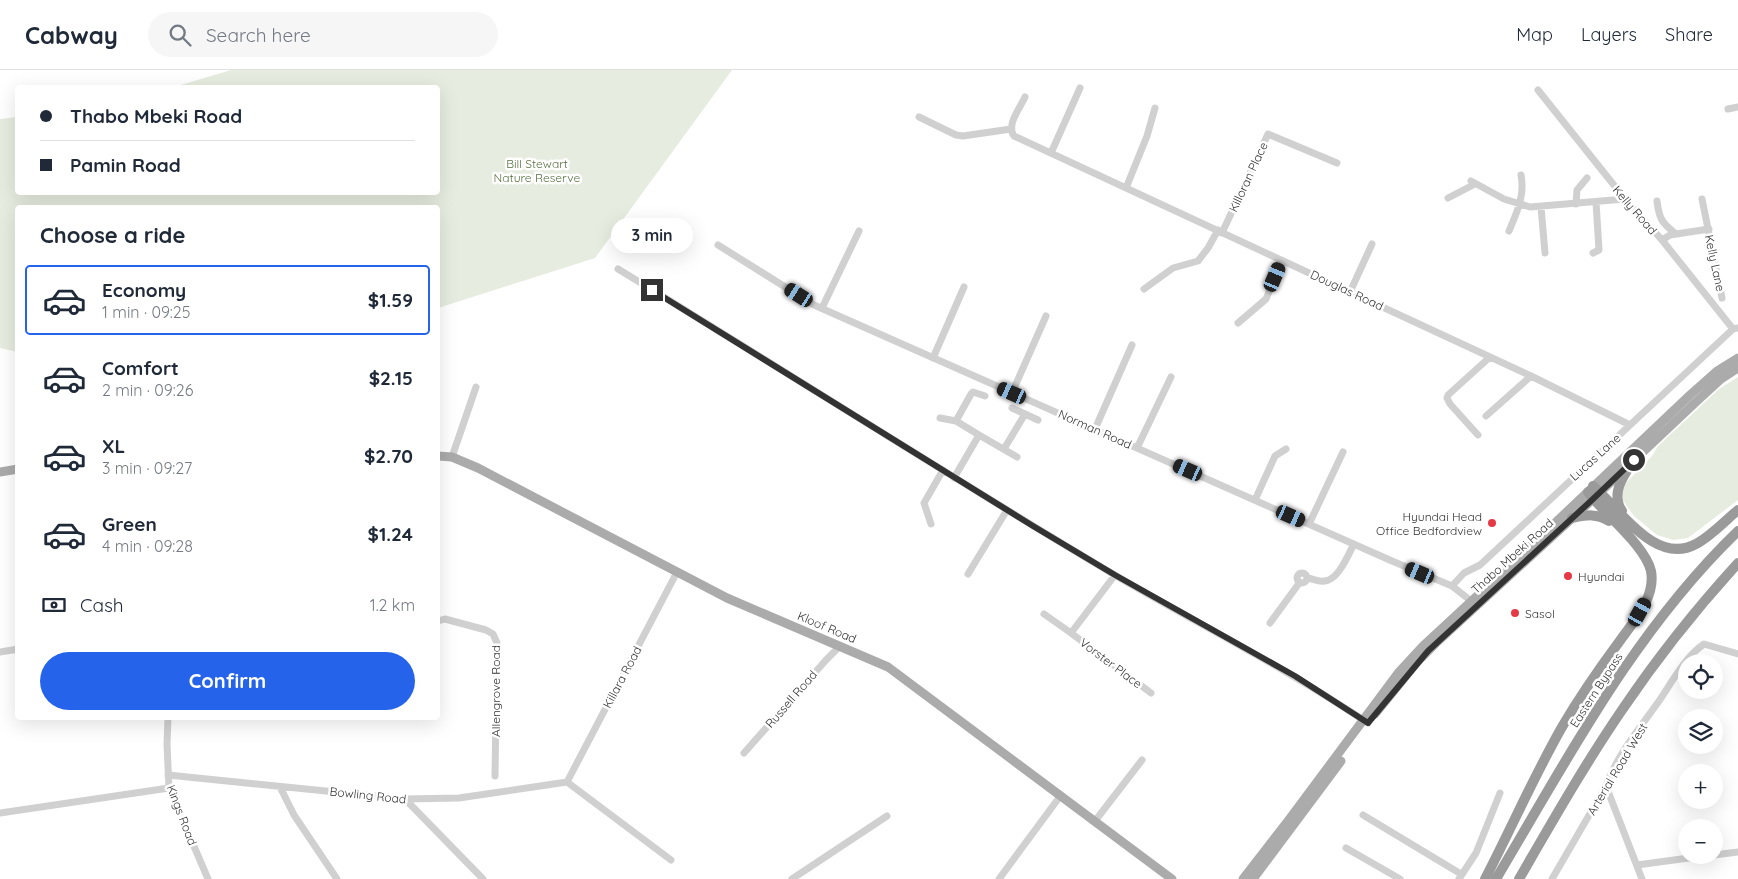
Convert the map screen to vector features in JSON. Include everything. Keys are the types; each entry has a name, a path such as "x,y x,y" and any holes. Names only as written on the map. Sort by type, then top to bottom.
{"highway":[{"path":"1632,524 1620,508 1617,498 1620,480 1634,460"},
{"path":"1594,492 1645,537 1660,546 1672,548 1685,548 1697,544 1738,510"},
{"path":"1485,879 1540,767 1563,726 1647,599 1651,588 1651,571 1645,557 1594,492"},
{"path":"1572,518 1596,515 1622,530"},
{"name":"Eastern Bypass","path":"1496,879 1604,698 1685,587 1738,531"},
{"path":"1519,879 1622,710 1657,661 1705,600 1738,563"}],"main road":[{"name":"Thabo Mbeki Road","path":"1243,879 1302,807 1366,721 1399,672 1423,646 1572,518 1594,492 1717,371 1738,358"},
{"name":"Thabo Mbeki Road","path":"1375,708 1518,559 1594,492 1634,460 1721,379 1738,368"},
{"name":"Kloof Road","path":"440,456 452,457 478,468 735,601 878,662 904,678 1172,879"},
{"path":"0,472 15,470"},
{"name":"Thabo Mbeki Road","path":"1254,879 1302,807"}],"street":[{"path":"1051,153 1080,88"},
{"name":"Kelly Road","path":"1538,90 1625,199 1736,328"},
{"path":"918,117 956,135 963,136 1011,129 1024,97"},
{"path":"1728,110 1738,107"},
{"path":"1126,188 1147,136 1155,108"},
{"name":"Douglas Road","path":"1011,129 1014,136 1490,356 1630,425"},
{"name":"Killoran Place","path":"1220,232 1268,134 1337,163"},
{"path":"1509,231 1520,205 1523,185 1522,175"},
{"path":"1576,204 1578,190 1587,178"},
{"path":"1448,198 1473,182 1504,199 1520,205 1540,207 1625,199"},
{"name":"Kelly Lane","path":"1702,199 1722,298"},
{"path":"1657,201 1658,213 1662,222 1676,234"},
{"path":"1593,253 1599,249 1596,202"},
{"path":"1540,207 1545,253"},
{"name":"Kelly Lane","path":"1662,240 1670,235 1708,229"},
{"path":"822,308 859,232"},
{"path":"1144,289 1173,268 1198,261 1220,232"},
{"name":"Norman Road","path":"718,244 822,308 1452,586 1474,603"},
{"path":"1350,292 1372,244"},
{"path":"1238,323 1266,299 1282,260"},
{"path":"618,270 1007,510 1115,575 1286,672 1366,721"},
{"path":"933,358 964,288"},
{"path":"1012,393 1046,316"},
{"name":"Lucas Lane","path":"1452,586 1464,573 1480,565 1736,328"},
{"path":"1094,429 1132,345"},
{"path":"1478,435 1450,404 1447,398 1490,356"},
{"path":"1486,416 1531,376"},
{"path":"1137,448 1170,377"},
{"path":"452,457 476,388"},
{"path":"956,421 973,392 984,396"},
{"path":"1012,408 1038,420"},
{"path":"1004,449 1025,414"},
{"path":"940,418 956,421 1016,457"},
{"path":"954,478 979,435"},
{"path":"1255,500 1275,456 1286,449"},
{"path":"1309,524 1343,452"},
{"path":"931,524 924,503 942,470"},
{"path":"968,574 1007,510"},
{"path":"1270,622 1300,582 1297,577 1300,573 1305,573 1308,578 1325,582 1332,580 1354,544"},
{"name":"Killara Road","path":"567,782 678,572"},
{"name":"Vorster Place","path":"1072,633 1115,575"},
{"name":"Vorster Place","path":"1044,614 1151,693"},
{"name":"Allengrove Road","path":"440,622 448,620 486,630 493,634 497,643 495,776"},
{"name":"Arterial Road West","path":"1552,879 1627,748 1685,664 1702,645 1708,644 1738,654"},
{"name":"Russell Road","path":"744,753 840,646"},
{"path":"0,652 15,650"},
{"name":"Kings Road","path":"168,720 169,788 208,879"},
{"path":"1096,821 1142,760"},
{"name":"Bowling Road","path":"168,775 405,799 459,798 567,782"},
{"path":"567,782 671,860"},
{"path":"1606,786 1642,879"},
{"path":"280,787 337,879"},
{"path":"0,813 169,788"},
{"path":"1363,815 1460,877 1476,853 1500,793"},
{"path":"999,879 1061,795"},
{"path":"405,799 483,879"},
{"path":"792,879 886,816"},
{"path":"1346,848 1400,879"},
{"path":"1723,854 1738,852"},
{"path":"1637,865 1678,860"}],"green space":[{"name":"Bill Stewart Nature Reserve","path":"231,70 732,70 595,258 440,307 440,205 15,205 15,352 0,348 0,119 15,117 15,195 440,195 440,85 181,85"},
{"path":"1738,377 1738,500 1688,538 1673,540 1657,535 1634,516 1621,498 1623,486 1652,456 1658,446 1719,389"}],"place":[{"name":"Hyundai Head Office Bedfordview","path":"1492,523"},
{"name":"Hyundai","path":"1568,576"},
{"name":"Sasol","path":"1515,613"}],"route":[{"path":"652,290 1033,526 1115,575 1295,676 1368,723 1428,651 1634,460"}]}
